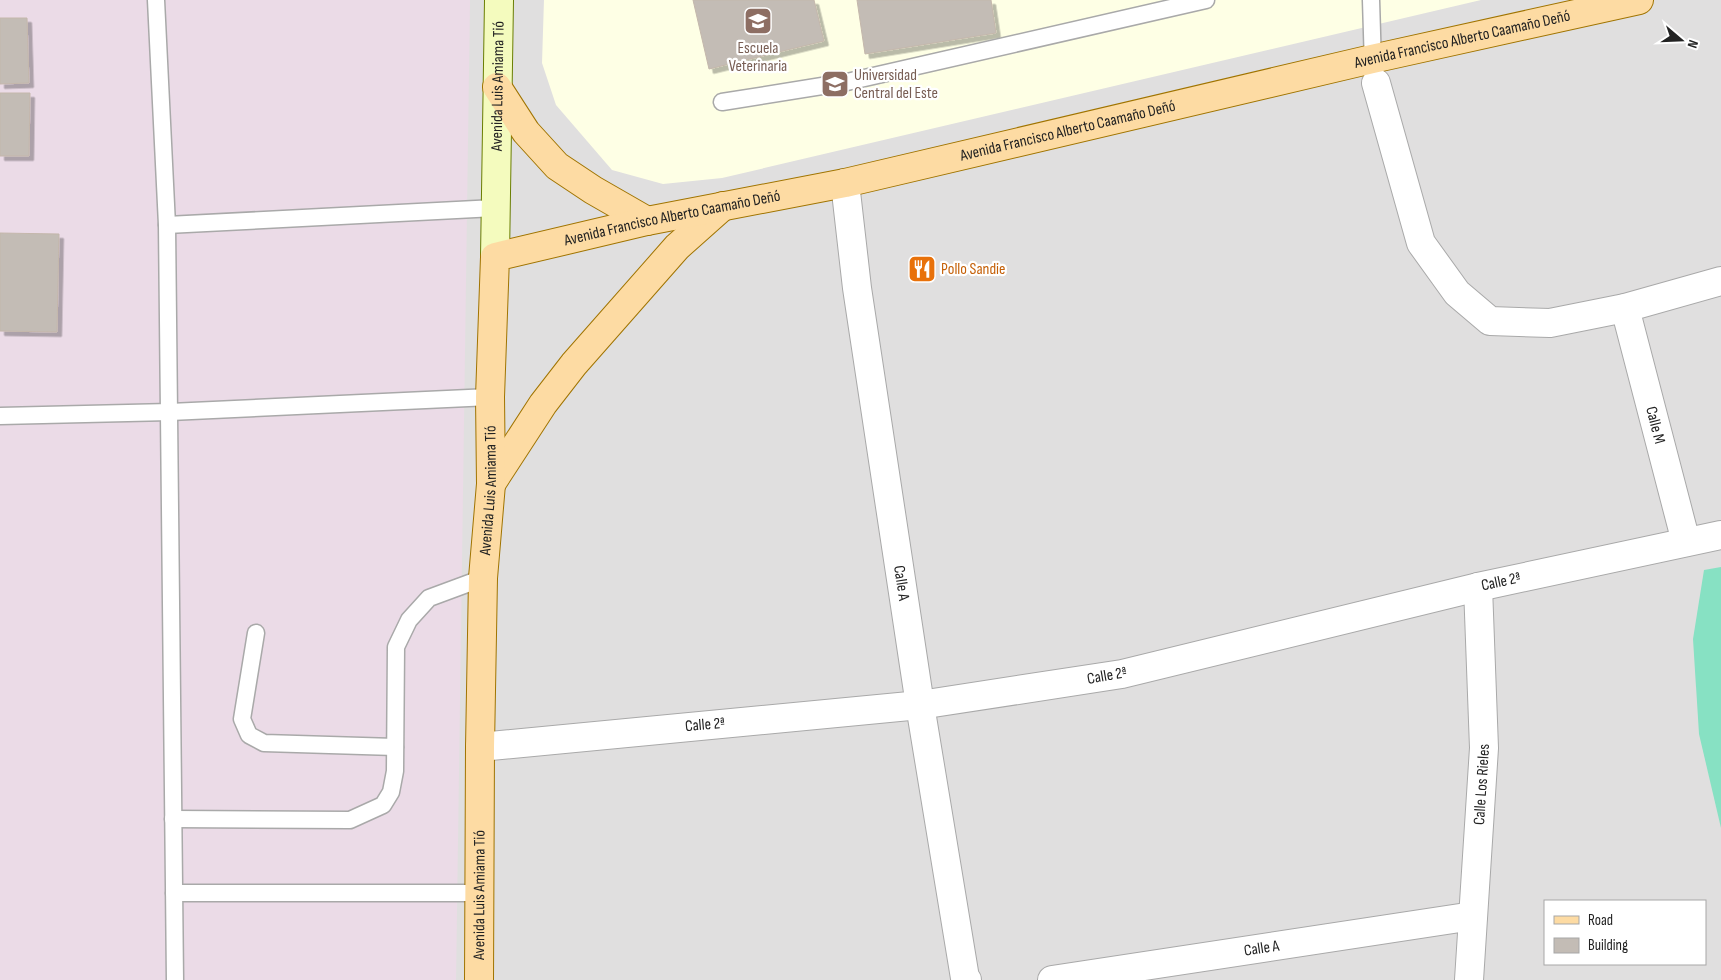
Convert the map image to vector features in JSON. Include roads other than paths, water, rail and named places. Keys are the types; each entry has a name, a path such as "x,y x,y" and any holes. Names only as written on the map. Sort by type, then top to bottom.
{"main road":[{"name":"Avenida Luis Amiama Tió","path":"479,980 483,578 491,484 490,396 500,0"},
{"name":"Avenida Francisco Alberto Caamaño Deñó","path":"495,257 647,221 845,183 1374,71 1639,0"},
{"path":"497,87 526,132 557,166 593,190 647,221"},
{"path":"491,484 543,404 574,364 677,247 724,206"}],"street":[{"path":"1374,71 1421,243 1456,293 1490,321 1550,324 1625,308 1721,281"},
{"name":"Calle A","path":"845,183 857,288 920,705 965,978 967,980"},
{"name":"Calle M","path":"1625,308 1686,542"},
{"name":"Calle 2ª","path":"480,747 920,705 1122,674 1478,587 1721,535"},
{"name":"Calle Los Rieles","path":"1468,980 1484,748 1478,587"},
{"name":"Calle A","path":"1052,980 1473,916"}],"lane":[{"path":"156,0 167,225 175,980"},
{"path":"722,102 847,82 1206,0"},
{"path":"1370,0 1374,71"},
{"path":"167,225 495,208"},
{"path":"0,416 170,412 490,396"},
{"path":"174,819 350,820 383,804 391,792 396,771 396,647 409,620 429,598 483,578"},
{"path":"256,633 242,719 249,734 264,743 395,747"},
{"path":"174,893 479,893"}],"place":[{"name":"Escuela Veterinaria","path":"758,21"},
{"name":"Universidad Central del Este","path":"835,84"},
{"name":"Pollo Sandie","path":"922,269"}]}
